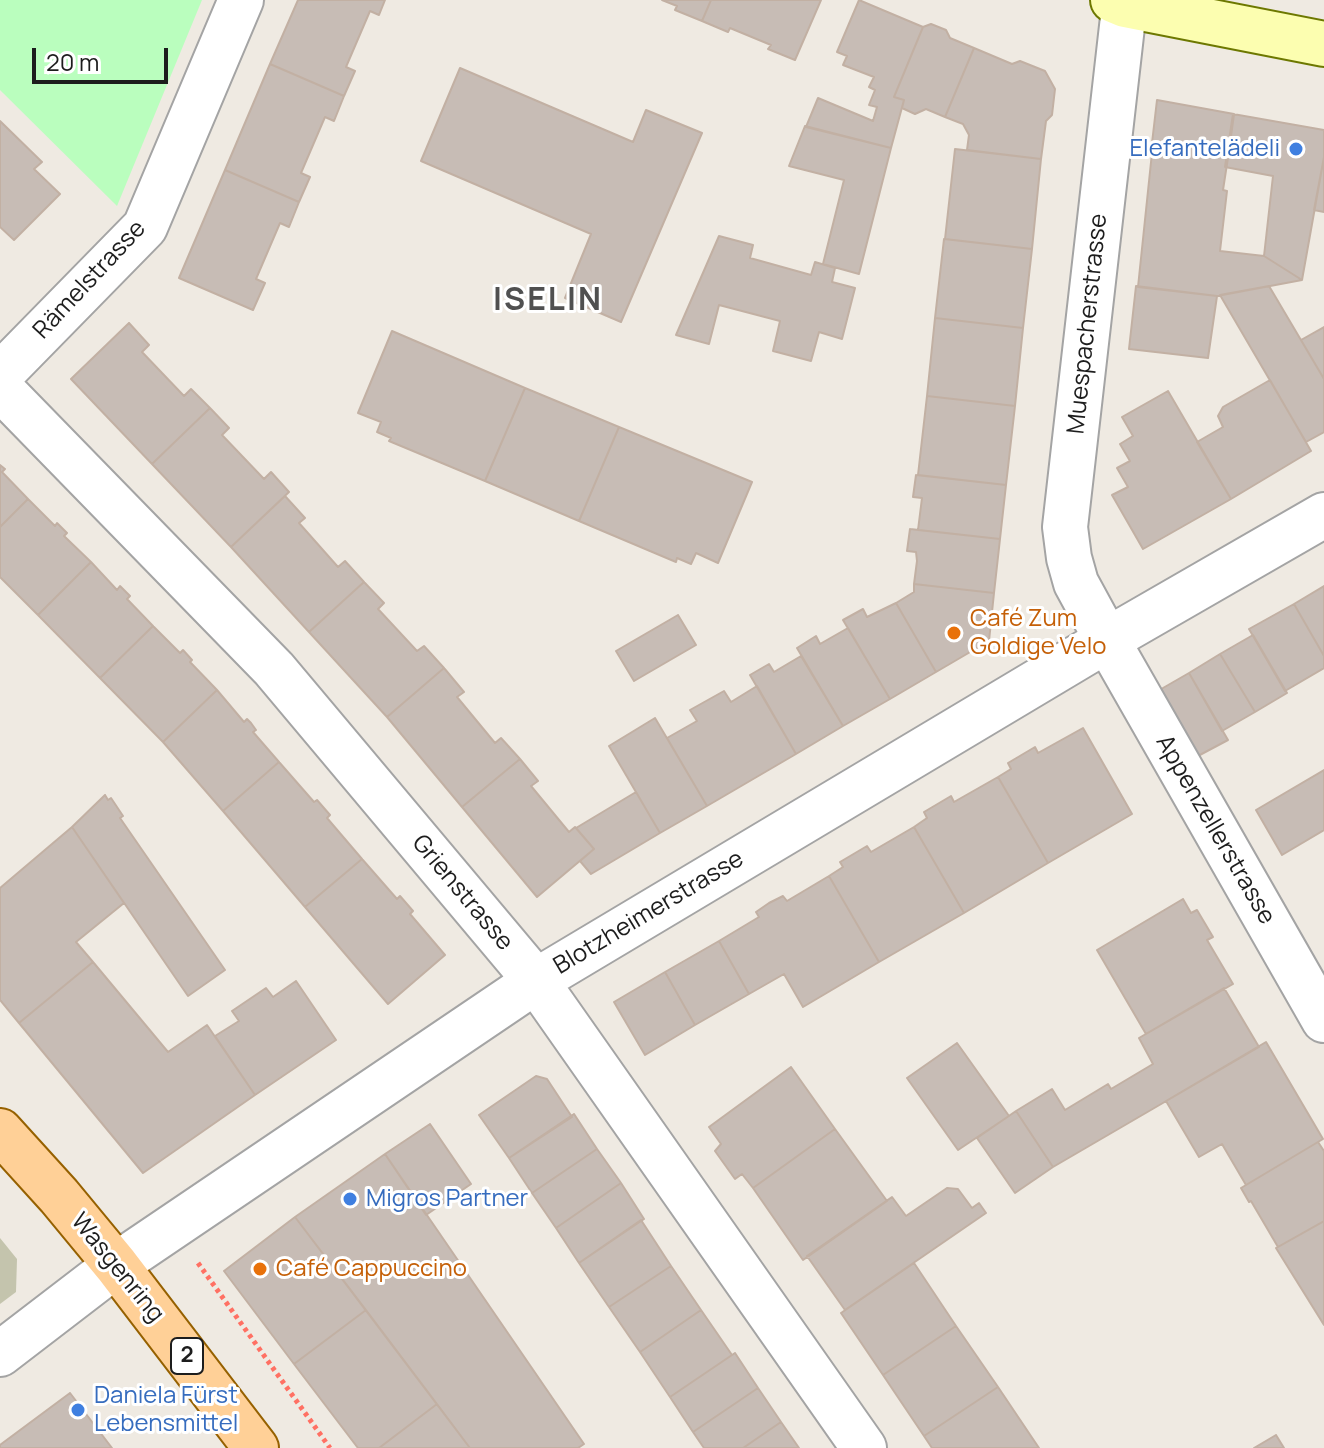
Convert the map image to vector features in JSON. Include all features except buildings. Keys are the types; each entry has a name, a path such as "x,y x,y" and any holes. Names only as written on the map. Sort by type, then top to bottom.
{"main road":[{"name":"Wasgenring","path":"0,1131 116,1265 256,1448"}],"street":[{"name":"Rämelstrasse","path":"0,375 145,227 241,0"},
{"path":"1121,2 1324,44"},
{"name":"Muespacherstrasse","path":"1107,640 1076,583 1065,527 1121,2"},
{"name":"Grienstrasse","path":"0,388 274,669 536,981 864,1448"},
{"name":"Blotzheimerstrasse","path":"0,1354 116,1265 536,981 1107,640 1324,515"},
{"name":"Appenzellerstrasse","path":"1107,640 1324,1020"}],"path":[{"path":"173,1228 330,1448"}],"shaded area":[{"path":"0,1238 17,1259 16,1292 0,1304"}],"green space":[{"path":"0,0 202,0 117,206 0,90"}],"place":[{"name":"Elefantelädeli","path":"1296,149"},
{"name":"Café Zum Goldige Velo","path":"954,633"},
{"name":"Migros Partner","path":"350,1199"},
{"name":"Café Cappuccino","path":"260,1269"},
{"name":"Daniela Fürst Lebensmittel","path":"78,1410"}],"district":[{"name":"ISELIN","path":"548,301"}]}
